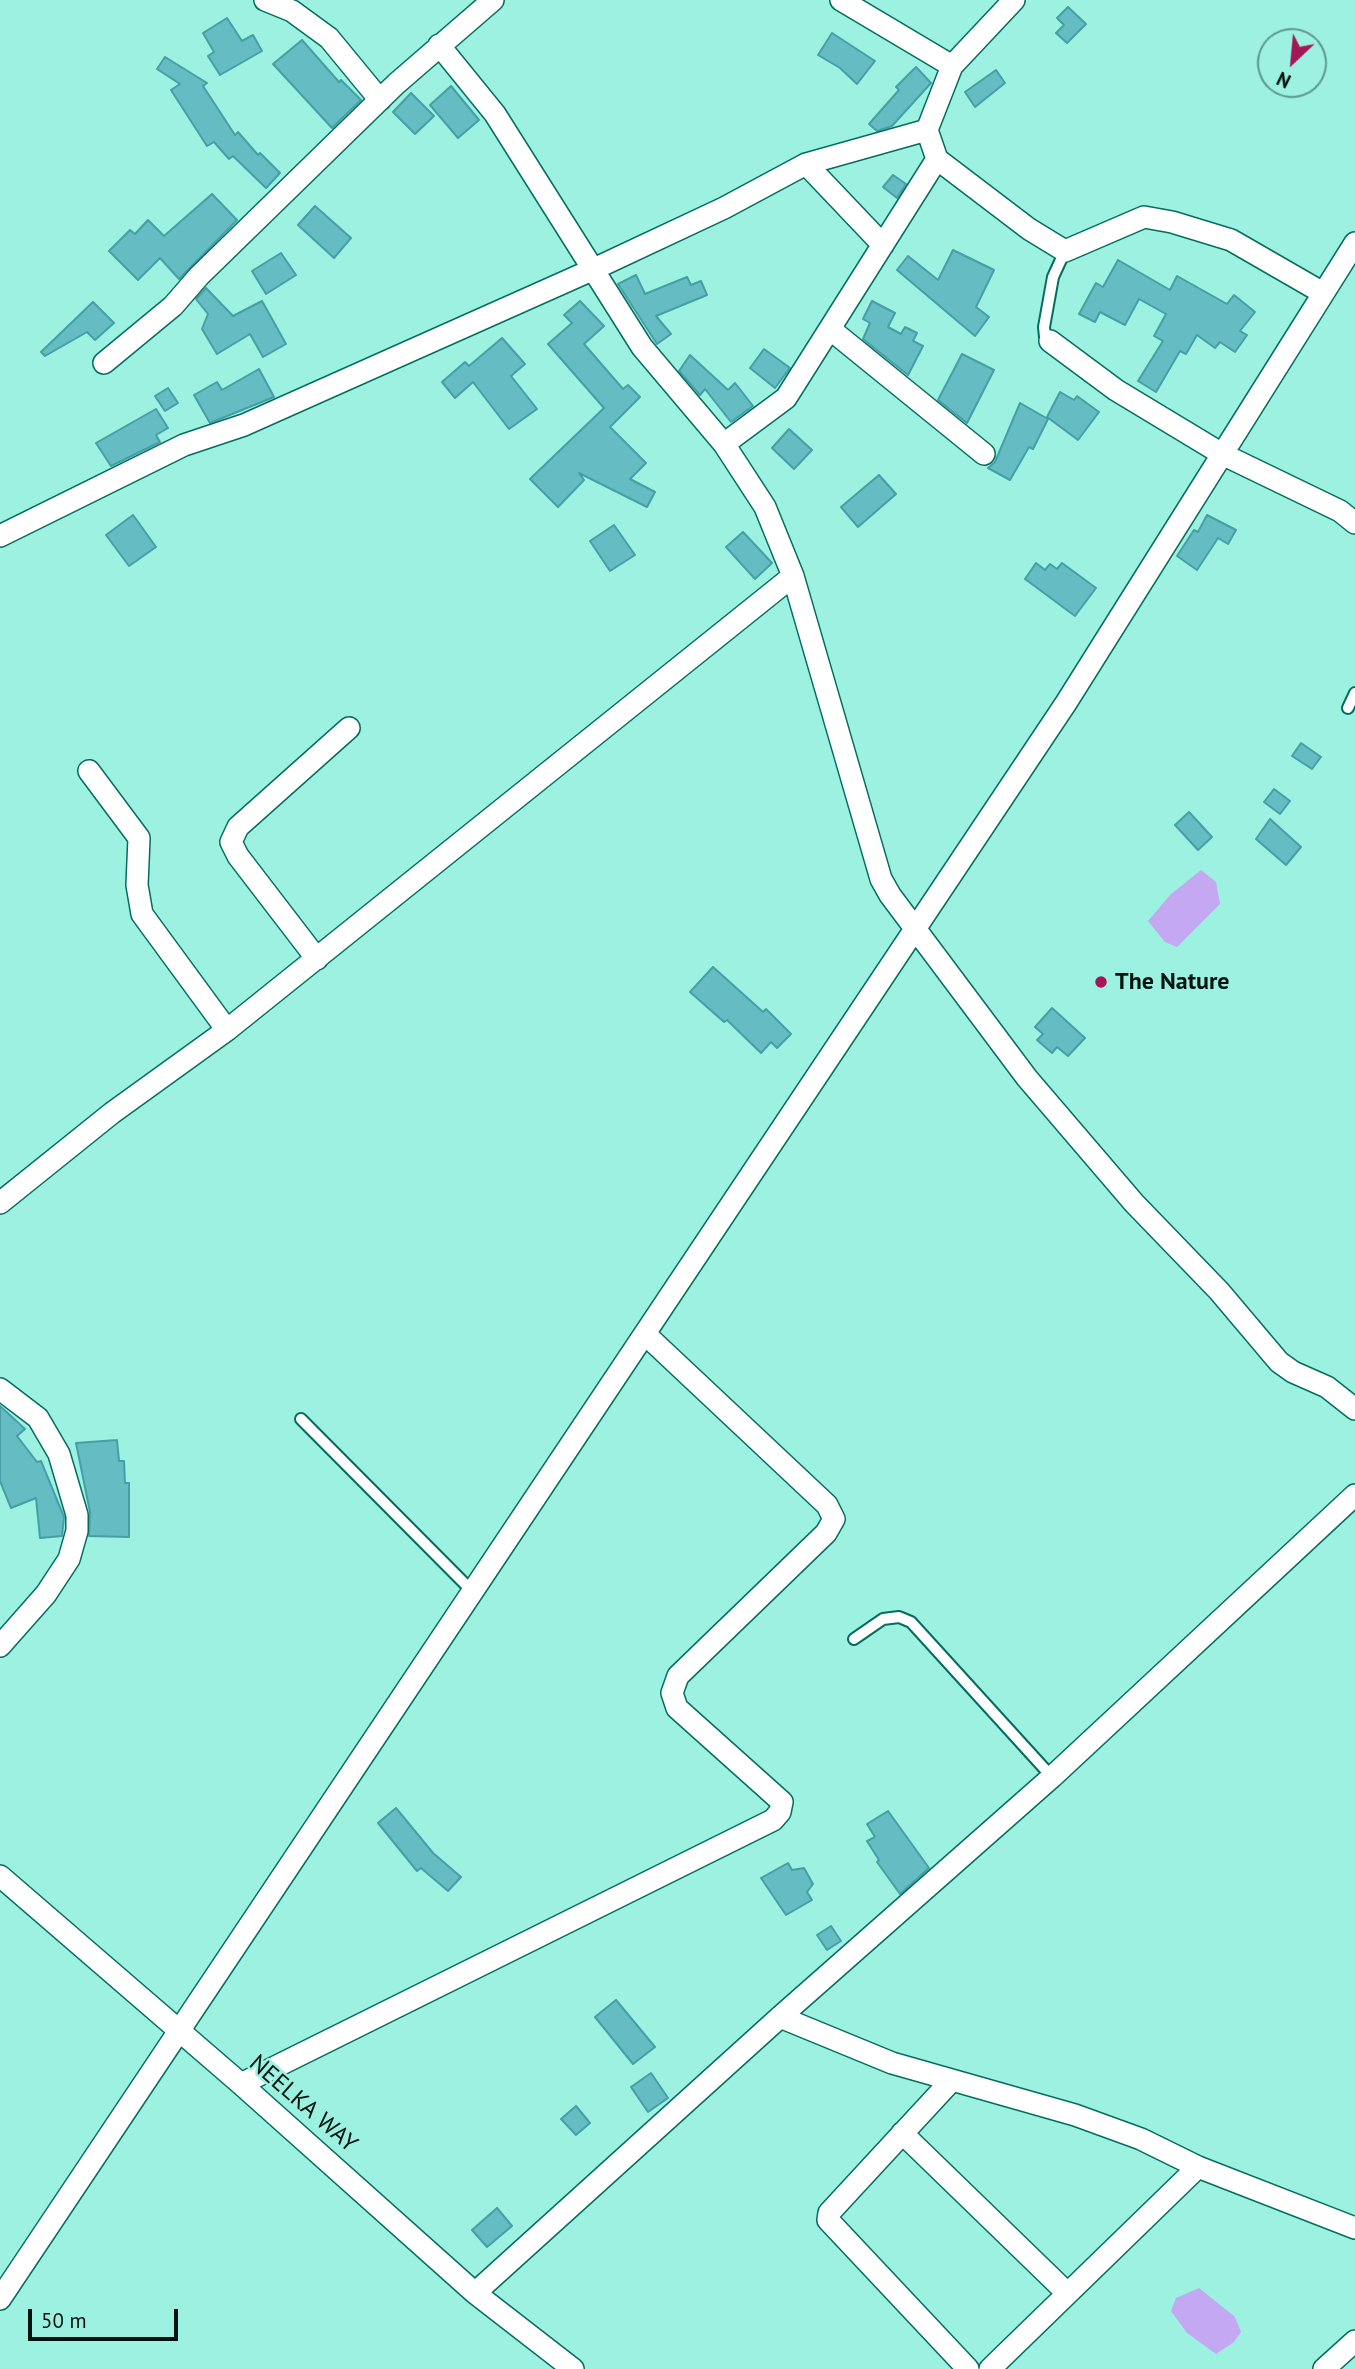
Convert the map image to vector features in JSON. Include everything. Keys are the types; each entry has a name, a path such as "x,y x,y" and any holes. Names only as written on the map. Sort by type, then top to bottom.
{"street":[{"path":"265,0 292,11 329,38 380,100"},
{"path":"104,363 173,306 199,276 380,100 493,0"},
{"path":"841,0 952,66"},
{"path":"1014,0 952,66 927,130 936,159 1013,219 1065,251 1144,217 1231,240 1323,293"},
{"path":"439,45 495,114 642,347 724,444 765,507 793,576 881,879 1027,1079 1279,1362 1293,1372 1327,1387 1355,1409"},
{"path":"0,536 184,445 244,425 594,269 724,208 806,164 927,130"},
{"path":"724,444 786,398 936,159"},
{"path":"806,164 883,245"},
{"path":"0,2299 916,930 925,910 1066,703 1355,243"},
{"path":"830,328 984,454"},
{"path":"1050,341 1116,390 1222,454 1340,511 1355,523"},
{"path":"0,1203 112,1113 227,1030 317,959 793,576"},
{"path":"317,959 237,856 231,842 238,827 349,728"},
{"path":"89,771 139,838 137,885 142,914 227,1030"},
{"path":"241,2084 773,1820 780,1812 782,1802 677,1708 673,1693 678,1676 826,1533 834,1519 827,1505 645,1334"},
{"path":"0,1389 38,1418 60,1454 77,1515 77,1531 69,1559 46,1594 0,1646"},
{"path":"475,2293 780,2017 1052,1777 1355,1496"},
{"name":"NEELKA WAY","path":"0,1876 241,2084 475,2293 573,2369"},
{"path":"780,2017 892,2063 1086,2119 1141,2138 1198,2167 1355,2228"},
{"path":"951,2081 829,2213 828,2220 968,2369"},
{"path":"902,2133 1067,2294"},
{"path":"990,2369 1198,2167"},
{"path":"1324,2369 1355,2342"}],"lane":[{"path":"1050,341 1045,337 1044,327 1053,277 1065,251"},
{"path":"1348,708 1355,693"},
{"path":"301,1419 473,1592"},
{"path":"854,1639 883,1619 899,1617 911,1622 1052,1777"}],"shaded area":[{"path":"1201,870 1216,882 1220,904 1177,947 1165,942 1148,921 1170,895"},
{"path":"1199,2288 1235,2317 1241,2332 1234,2342 1216,2354 1187,2333 1171,2311 1176,2298"}],"building":[{"path":"1068,7 1086,24 1067,43 1056,33 1064,25 1057,18"},
{"path":"227,18 242,41 253,35 262,51 220,75 208,56 214,52 203,33"},
{"path":"832,33 875,61 857,84 840,68 818,55"},
{"path":"302,40 339,82 341,80 361,100 332,128 273,64"},
{"path":"165,57 207,83 203,86 235,135 238,132 258,155 260,153 280,173 266,188 233,156 229,159 214,142 207,146 171,90 180,84 157,69"},
{"path":"916,67 931,83 892,126 877,131 869,124 899,90 896,87"},
{"path":"996,70 1005,83 975,107 965,92"},
{"path":"451,86 479,120 458,138 430,105"},
{"path":"411,93 434,116 415,134 393,112"},
{"path":"893,175 906,184 897,198 883,187"},
{"path":"212,194 237,220 179,279 160,258 138,280 109,251 130,230 135,234 148,220 164,236"},
{"path":"315,206 351,238 334,258 298,225"},
{"path":"953,250 994,270 976,307 989,317 975,336 897,270 908,256 938,280"},
{"path":"281,253 296,275 266,294 252,271"},
{"path":"1118,260 1170,290 1177,276 1227,304 1234,295 1255,312 1240,331 1247,335 1235,352 1220,342 1215,348 1197,335 1186,354 1180,351 1156,392 1138,381 1163,341 1154,336 1166,314 1139,299 1125,325 1100,312 1095,322 1079,314 1096,283 1103,287"},
{"path":"636,275 645,294 687,277 691,285 701,281 707,295 656,316 671,334 657,344 618,284"},
{"path":"206,288 233,316 262,301 286,344 263,357 250,334 217,354 202,329 208,314 196,299"},
{"path":"580,301 604,326 584,344 623,389 628,385 640,397 610,427 646,463 630,479 655,492 647,507 579,473 584,480 558,507 530,479 604,408 548,344 572,323 564,315"},
{"path":"872,301 895,313 888,327 901,334 905,327 917,333 913,341 923,346 908,375 863,339 870,323 863,319"},
{"path":"93,302 114,323 95,340 87,332 45,356 41,352"},
{"path":"502,338 525,364 511,376 537,409 509,429 473,382 455,398 442,382 465,362 469,366"},
{"path":"764,349 790,368 775,388 750,368"},
{"path":"962,354 994,370 967,423 938,400"},
{"path":"690,355 728,390 735,383 753,406 731,422 705,389 700,395 679,371"},
{"path":"259,369 274,397 210,423 194,395 217,382 222,390"},
{"path":"168,388 178,403 165,411 155,396"},
{"path":"1060,392 1074,400 1077,396 1099,412 1078,440 1047,417"},
{"path":"1020,403 1048,419 1033,449 1029,447 1010,480 988,468 995,462"},
{"path":"156,409 168,428 156,435 160,442 111,466 96,443"},
{"path":"789,429 812,450 794,469 772,448"},
{"path":"879,475 896,494 858,527 841,507"},
{"path":"133,515 156,547 129,566 106,535"},
{"path":"1207,515 1236,530 1228,544 1218,538 1197,570 1177,556 1194,530 1198,532"},
{"path":"614,525 635,555 610,571 590,541"},
{"path":"743,532 772,563 755,579 726,547"},
{"path":"1036,563 1045,570 1050,564 1057,569 1062,563 1096,588 1075,616 1025,579"},
{"path":"1301,743 1321,757 1312,769 1292,756"},
{"path":"1274,789 1290,801 1280,814 1264,802"},
{"path":"1189,812 1212,837 1198,850 1175,825"},
{"path":"1270,819 1301,847 1286,865 1256,839"},
{"path":"713,967 763,1012 766,1009 791,1034 777,1048 771,1042 761,1053 727,1020 724,1022 690,992"},
{"path":"1052,1008 1085,1038 1068,1056 1057,1047 1052,1053 1037,1040 1043,1034 1035,1027"},
{"path":"0,1406 25,1429 17,1436 37,1462 41,1461 64,1517 62,1536 40,1538 36,1498 11,1508 0,1481"},
{"path":"117,1440 119,1461 124,1461 125,1483 129,1483 129,1537 89,1536 90,1512 76,1443"},
{"path":"396,1808 433,1853 461,1877 448,1891 421,1868 417,1871 378,1823"},
{"path":"888,1811 929,1868 900,1894 877,1862 879,1860 867,1841 875,1837 867,1824"},
{"path":"788,1863 792,1870 804,1868 813,1884 807,1892 812,1900 786,1915 761,1878"},
{"path":"831,1926 841,1941 827,1950 817,1935"},
{"path":"616,2000 655,2047 633,2064 595,2017"},
{"path":"651,2073 668,2098 648,2112 631,2087"},
{"path":"576,2106 590,2123 576,2135 561,2119"},
{"path":"497,2208 512,2226 487,2247 472,2230"}],"place":[{"name":"The Nature","path":"1101,982"}]}
